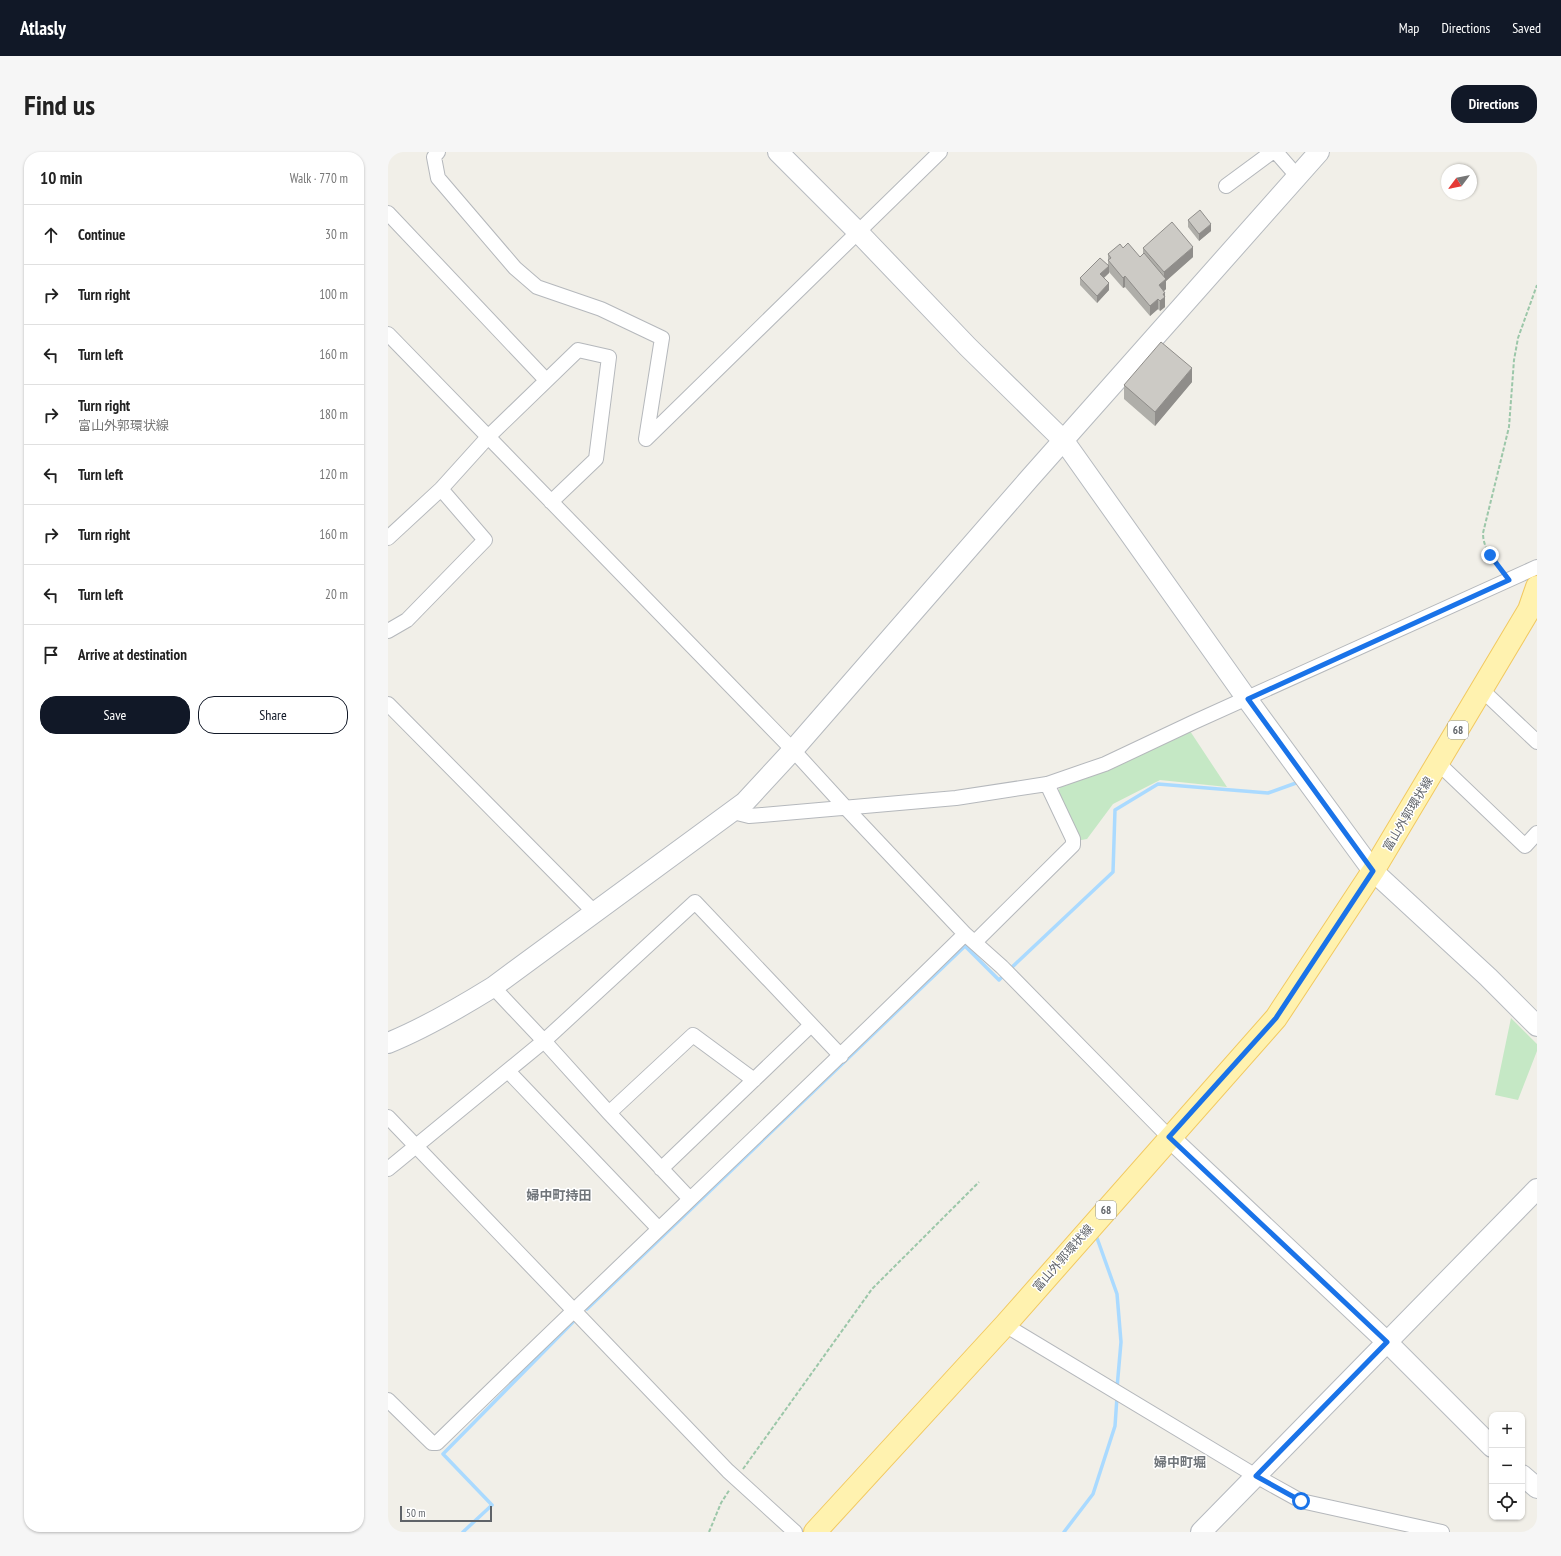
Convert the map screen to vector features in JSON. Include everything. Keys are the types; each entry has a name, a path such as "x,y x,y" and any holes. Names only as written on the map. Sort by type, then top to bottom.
{"main road":[{"name":"富山外郭環状線","path":"815,1532 1005,1325 1169,1137 1276,1018 1373,871 1530,610 1537,587"}],"street":[{"path":"438,152 434,156 438,178 515,268 537,286 601,309 662,338 646,439 940,152"},
{"path":"778,152 858,232 968,347 1064,441 1114,508 1248,699 1373,871 1488,977 1537,1026"},
{"path":"1226,186 1272,152"},
{"path":"1276,152 1297,176"},
{"path":"388,1044 418,1030 493,987 745,802 793,750 1319,152"},
{"path":"388,213 546,380"},
{"path":"388,334 793,750 970,938 1002,967 1169,1137 1387,1342 1489,1444"},
{"path":"388,538 441,489 488,437 578,350 609,357 596,459 551,502"},
{"path":"388,631 407,620 485,540 441,489"},
{"path":"732,812 749,816 846,808 956,798 1047,784 1105,764 1194,722 1248,699 1537,567"},
{"path":"1482,690 1537,742"},
{"path":"388,704 595,913"},
{"path":"1438,763 1524,846 1537,833"},
{"path":"388,1400 432,1443 437,1443 573,1310 841,1056 1073,845 1073,839 1047,784"},
{"path":"388,1169 544,1042 694,902 841,1056"},
{"path":"493,987 661,1169 690,1198"},
{"path":"661,1169 811,1025"},
{"path":"609,1113 693,1035 754,1080"},
{"path":"508,1071 659,1229"},
{"path":"388,1117 736,1478 795,1532"},
{"path":"1201,1532 1537,1189"},
{"path":"1005,1325 1256,1476 1301,1501 1442,1532"},
{"path":"1525,1478 1537,1488"}],"path":[{"path":"1509,580 1483,543 1483,533 1509,427 1514,360 1518,338 1537,285"},
{"path":"708,1532 721,1503 736,1478 872,1289 979,1182"}],"green space":[{"path":"1190,731 1227,787 1160,780 1113,804 1087,839 1081,840 1057,796 1060,787 1110,768"},
{"path":"1511,1018 1537,1044 1537,1051 1518,1100 1495,1095"}],"building":[{"path":"1200,210 1211,224 1199,234 1188,220"},
{"path":"1172,222 1193,247 1164,272 1143,248"},
{"path":"1128,243 1140,257 1144,253 1166,279 1159,285 1165,293 1163,294 1165,297 1160,301 1158,299 1150,306 1125,276 1123,278 1108,260 1111,258 1108,254 1120,244 1123,248"},
{"path":"1100,258 1109,266 1100,274 1109,283 1097,296 1080,278"},
{"path":"1161,342 1192,368 1155,412 1124,385"}],"waterway":[{"path":"1009,970 1113,872 1115,810 1158,784 1268,793 1296,783"},
{"path":"587,1309 965,946 999,980 1005,974"},
{"path":"1097,1238 1117,1294 1121,1342 1117,1388"},
{"path":"463,1532 492,1505 443,1454 573,1322"},
{"path":"1064,1532 1093,1494 1115,1426 1117,1397"}],"district":[{"name":"婦中町持田","path":"559,1195"},
{"name":"婦中町堀","path":"1180,1462"}],"route":[{"path":"1301,1501 1256,1476 1387,1342 1169,1137 1276,1018 1373,871 1248,699 1509,580 1490,555"}]}
